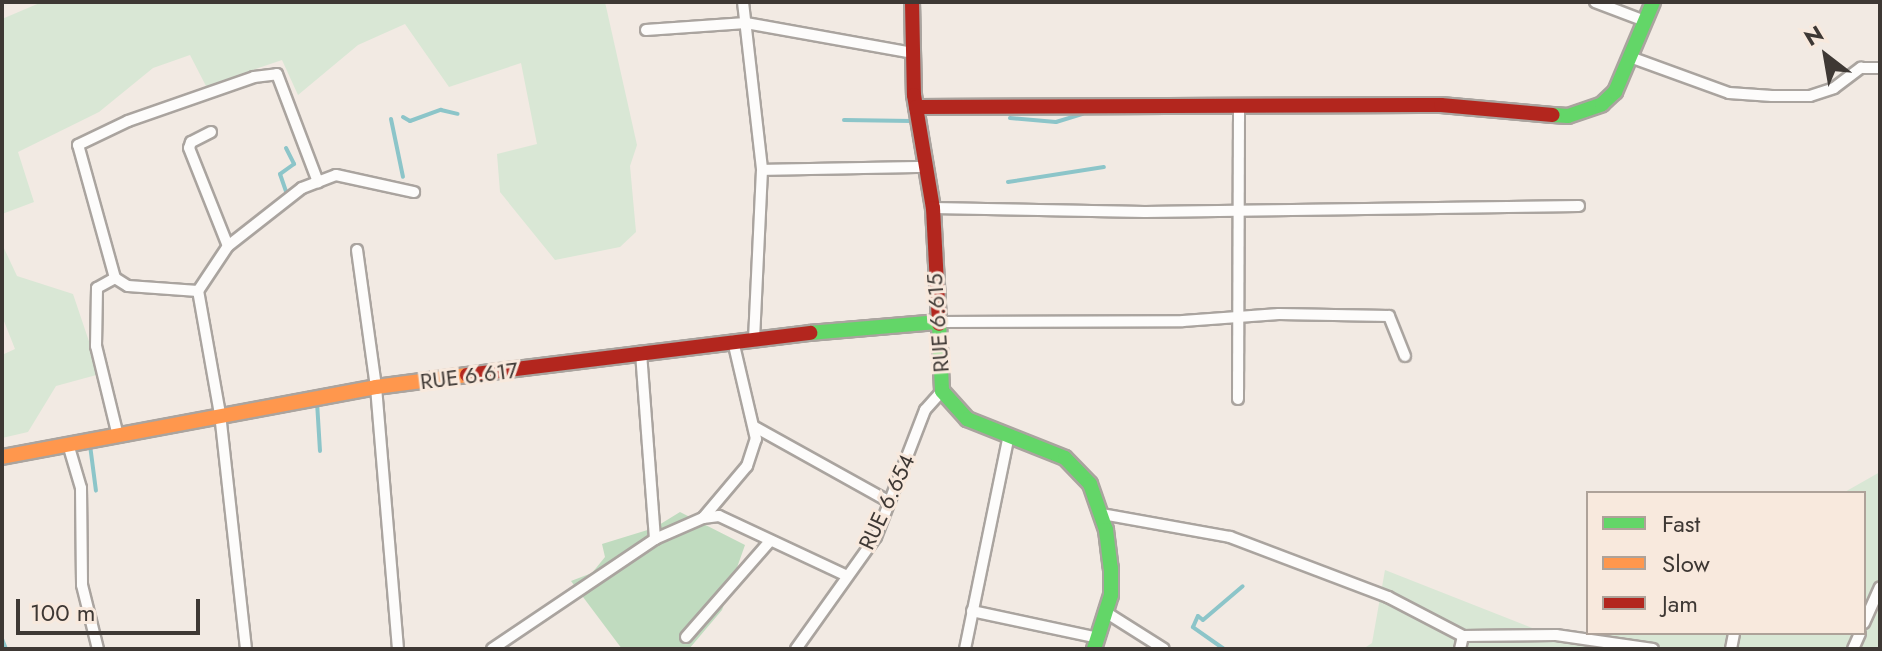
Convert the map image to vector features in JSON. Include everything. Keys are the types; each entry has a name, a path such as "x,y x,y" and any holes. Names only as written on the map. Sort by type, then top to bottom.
{"street":[{"path":"743,2 762,170 754,338"},
{"name":"RUE 6.615","path":"912,2 916,107 933,208 942,391 967,419 1077,467 1102,514 1111,568 1107,613 1097,643"},
{"path":"1595,2 1645,21"},
{"path":"916,107 1441,105 1568,116 1602,104 1615,92 1653,2"},
{"path":"646,30 746,23 912,53"},
{"path":"1630,57 1729,93 1772,96 1810,96 1834,88 1861,68 1880,68"},
{"path":"198,291 128,286 115,278 76,151 85,139 254,77 277,74 318,182"},
{"path":"1238,399 1239,105"},
{"path":"211,132 191,142 189,148 228,246"},
{"path":"762,170 925,167"},
{"path":"246,649 220,414 198,291 228,246 275,204 318,182 336,175 414,192"},
{"path":"933,208 1239,210 1579,206"},
{"path":"357,250 376,387 398,649"},
{"path":"115,278 97,288 96,346 118,436"},
{"path":"939,322 1389,316 1405,356"},
{"name":"RUE 6.617","path":"2,457 376,387 754,338 939,322"},
{"path":"703,518 747,466 755,427 733,341"},
{"path":"641,352 655,539"},
{"name":"RUE 6.654","path":"796,649 876,537 925,410 942,391"},
{"path":"755,427 890,502"},
{"path":"965,649 1008,439"},
{"path":"68,444 81,488 82,585 98,649"},
{"path":"1102,514 1230,537 1377,593 1463,636 1556,635 1653,649"},
{"path":"492,649 655,539 703,518 727,518 847,576"},
{"path":"686,637 770,541"},
{"path":"1866,618 1880,587"},
{"path":"972,611 1097,643"},
{"path":"1107,613 1164,649"},
{"path":"1460,649 1463,636"}],"green space":[{"path":"42,2 605,2 637,145 630,166 636,232 620,247 555,260 500,192 497,154 537,144 521,63 449,87 405,24 358,45 298,95 282,60 206,86 190,55 153,68 99,112 18,152 34,202 2,214 2,19"},
{"path":"2,244 17,276 73,294 100,374 56,386 28,432 2,438 2,355 15,349 2,316"},
{"path":"1880,472 1879,649 1363,649 1372,643 1385,570 1550,635 1866,635 1866,491 1847,491"},
{"path":"680,512 745,545 722,610 689,649 622,649 571,581 592,573 605,557 602,544 654,528"}],"waterway":[{"path":"403,117 410,121 441,110 458,114"},
{"path":"1010,118 1056,122 1083,114"},
{"path":"391,119 403,177"},
{"path":"844,120 912,121"},
{"path":"286,148 294,164 280,174 288,197"},
{"path":"1008,182 1104,167"},
{"path":"317,402 320,451"},
{"path":"90,445 96,491"},
{"path":"1224,649 1193,627 1198,616 1203,620 1243,586"},
{"path":"2,639 6,649"}],"traffic: fast":[{"path":"1553,115 1568,116 1602,104 1615,92 1653,2"},
{"path":"810,333 939,322"},
{"path":"939,324 942,391 967,419 1065,458 1090,484 1106,530 1111,568 1111,595 1094,649"}],"traffic: slow":[{"path":"2,457 376,387 467,375"}],"traffic: jam":[{"path":"912,2 914,95 933,208 939,324"},
{"path":"916,107 1441,105 1553,115"},
{"path":"467,375 810,333"}]}
